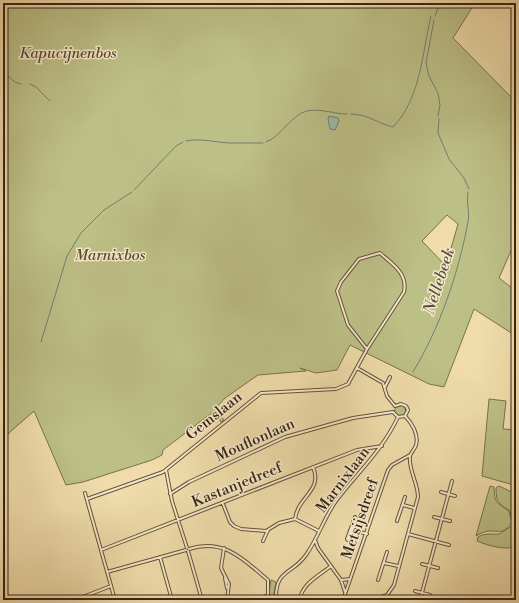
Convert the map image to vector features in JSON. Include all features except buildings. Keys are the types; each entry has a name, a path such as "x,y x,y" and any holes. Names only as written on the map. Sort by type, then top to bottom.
{"street":[{"name":"Gemslaan","path":"86,498 160,474 261,393 343,387 348,384 367,349 401,297 405,285 404,278 399,270 380,253 359,259 341,282 337,291 348,326 367,349"},
{"path":"357,368 381,382 385,387 387,396 395,406"},
{"path":"385,387 390,377"},
{"path":"401,404 406,406 408,410 405,416 398,418 393,412 395,406 401,404"},
{"name":"Mouflonlaan","path":"170,494 189,482 285,437 353,418 393,412"},
{"path":"374,600 385,596 392,589 408,534 418,491 410,456 416,445 417,438 414,428 405,416"},
{"name":"Marnixlaan","path":"275,600 278,580 304,558 336,502 382,446 398,418"},
{"name":"Kastanjedreef","path":"101,550 223,504 357,450 382,446"},
{"name":"Metsijsdreef","path":"343,600 388,470 392,465 410,456"},
{"path":"295,519 300,504 315,484 316,480 313,467"},
{"path":"166,469 170,494 202,600"},
{"path":"420,600 452,481"},
{"path":"441,492 455,496"},
{"path":"85,494 115,600"},
{"path":"397,521 405,497"},
{"path":"223,504 228,517 234,526 252,530 268,530"},
{"path":"403,505 414,508"},
{"path":"355,517 358,519 354,530 350,540 347,540 355,517"},
{"path":"434,517 450,521"},
{"path":"263,541 268,530 279,522 295,519 319,531"},
{"path":"354,530 367,534"},
{"path":"408,534 449,545"},
{"path":"315,540 318,548 341,580 345,594"},
{"path":"107,572 204,546 224,548 234,552 263,576 269,583 268,595 256,600"},
{"path":"311,546 318,548"},
{"path":"224,548 221,568 225,577 227,600"},
{"path":"378,580 387,552"},
{"path":"160,557 172,600"},
{"path":"384,563 398,566"},
{"path":"422,564 438,568"},
{"path":"300,600 301,593 306,586 332,566"},
{"path":"341,580 351,578"},
{"path":"75,600 111,586"},
{"path":"415,591 430,595"},
{"name":"Marnixlaan","path":"268,595 275,600"}],"green space":[{"name":"Marnixbos","path":"3,3 475,3 453,38 516,102 516,245 514,244 499,278 516,291 516,336 474,309 444,387 429,384 350,345 337,370 316,373 300,368 306,371 258,375 225,398 215,409 224,420 221,422 213,412 163,450 162,455 152,460 83,482 66,485 34,411 10,432 3,441","holes":["447,215 458,224 446,266 422,241"]},
{"path":"489,399 506,401 503,429 516,430 516,489 510,484 482,476"},
{"path":"400,405 404,407 406,411 404,415 400,417 396,415 394,411 396,407"},
{"path":"490,486 494,487 497,502 509,511 512,523 504,530 487,531 476,536"},
{"path":"499,486 516,494 516,527 509,510 498,502 496,488"},
{"path":"512,526 516,528 516,547 496,547 477,541 478,537 481,535 499,534"},
{"path":"271,580 276,582 273,599 269,593"}],"shaded area":[{"path":"329,116 338,118 339,121 335,130 330,129 328,119"}],"waterway":[{"name":"Nellebeek","path":"435,16 440,3"},
{"path":"351,114 369,117 393,127 409,103 415,89 431,16"},
{"name":"Nellebeek","path":"434,20 426,63 429,76 438,93 440,105 438,116"},
{"path":"3,72 15,82 21,84"},
{"path":"30,84 36,87 50,101"},
{"path":"266,142 277,135 296,116 307,111 317,110 347,114"},
{"name":"Nellebeek","path":"439,119 438,133 449,159 464,178 469,189"},
{"path":"186,141 207,140 229,143 263,143"},
{"path":"134,190 176,146 183,142"},
{"path":"41,342 67,256 81,233 104,210 132,192"},
{"name":"Nellebeek","path":"413,372 440,319 453,281 468,222 468,192"}],"park label":[{"name":"Kapucijnenbos","path":"68,53"}]}
